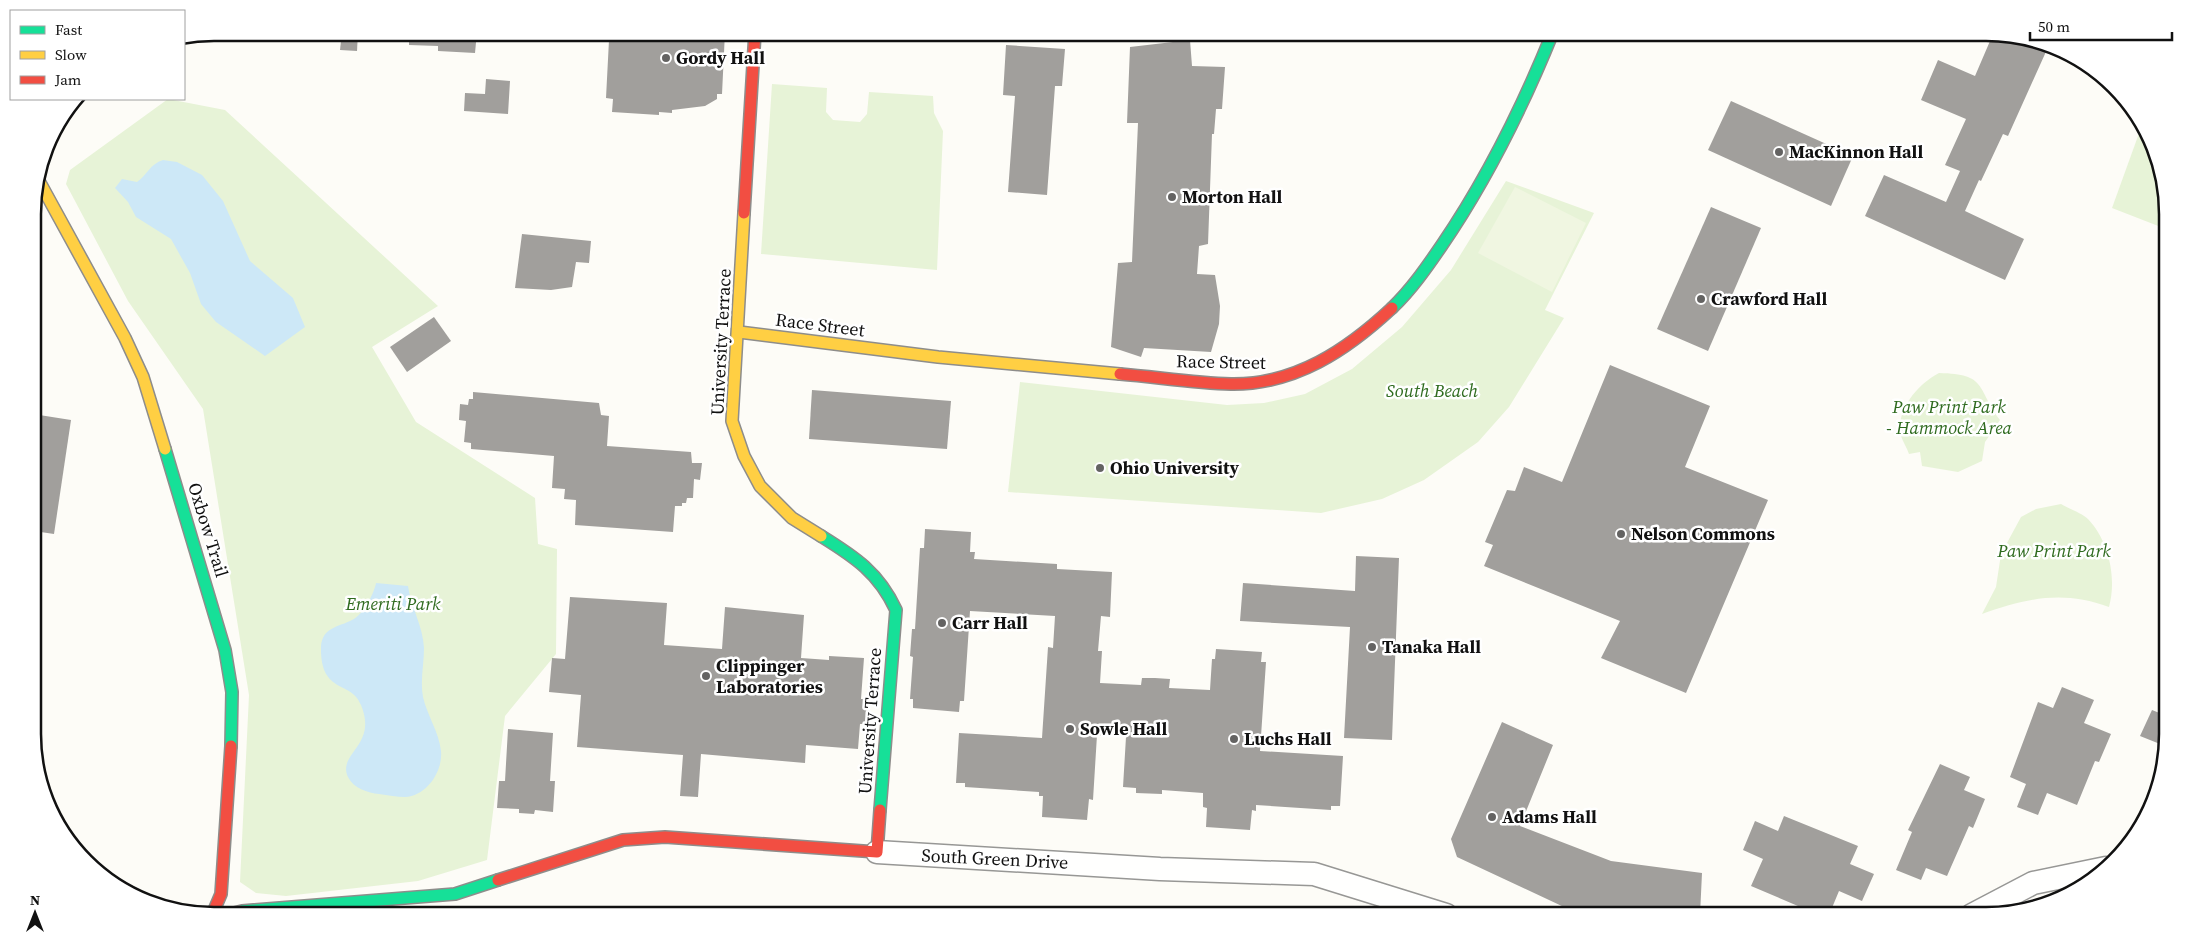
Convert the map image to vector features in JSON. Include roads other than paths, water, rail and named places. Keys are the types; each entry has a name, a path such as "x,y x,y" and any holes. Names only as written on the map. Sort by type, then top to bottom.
{"street":[{"name":"Race Street","path":"739,332 928,356 1087,372 1249,384 1290,376 1317,365 1345,348 1390,311 1437,254 1478,192 1518,112 1549,41"},
{"name":"University Terrace","path":"754,42 739,332 733,388 732,421 743,459 758,483 777,506 872,571 886,587 896,610 877,852"},
{"name":"Oxbow Trail","path":"44,190 125,338 143,377 226,650 232,692 231,747 221,894 215,907"},
{"name":"South Green Drive","path":"293,907 455,894 565,856 623,840 665,837 1167,869 1314,874 1418,906"},
{"name":"South Green Drive","path":"513,889 542,865"},
{"path":"1989,906 2033,883 2091,871"}],"water":[{"path":"163,160 177,162 202,175 223,201 250,261 293,298 305,327 265,356 216,322 201,304 190,273 171,239 136,217 128,202 115,188 122,179 137,182 155,164"},
{"path":"376,583 408,586 423,640 423,697 438,737 441,759 432,781 427,787 413,796 405,797 370,792 357,787 350,781 346,769 348,761 365,730 365,719 357,697 331,680 322,662 321,647 324,635 360,614 373,593"}],"place":[{"name":"Gordy Hall","path":"666,58"},
{"name":"MacKinnon Hall","path":"1779,152"},
{"name":"Morton Hall","path":"1172,197"},
{"name":"Crawford Hall","path":"1701,299"},
{"name":"Ohio University","path":"1100,468"},
{"name":"Nelson Commons","path":"1621,534"},
{"name":"Carr Hall","path":"942,623"},
{"name":"Tanaka Hall","path":"1372,647"},
{"name":"Clippinger Laboratories","path":"706,676"},
{"name":"Sowle Hall","path":"1070,729"},
{"name":"Luchs Hall","path":"1234,739"},
{"name":"Adams Hall","path":"1492,817"}],"park label":[{"name":"South Beach","path":"1432,391"},
{"name":"Paw Print Park - Hammock Area","path":"1949,417"},
{"name":"Paw Print Park","path":"2054,551"},
{"name":"Emeriti Park","path":"393,604"}]}
